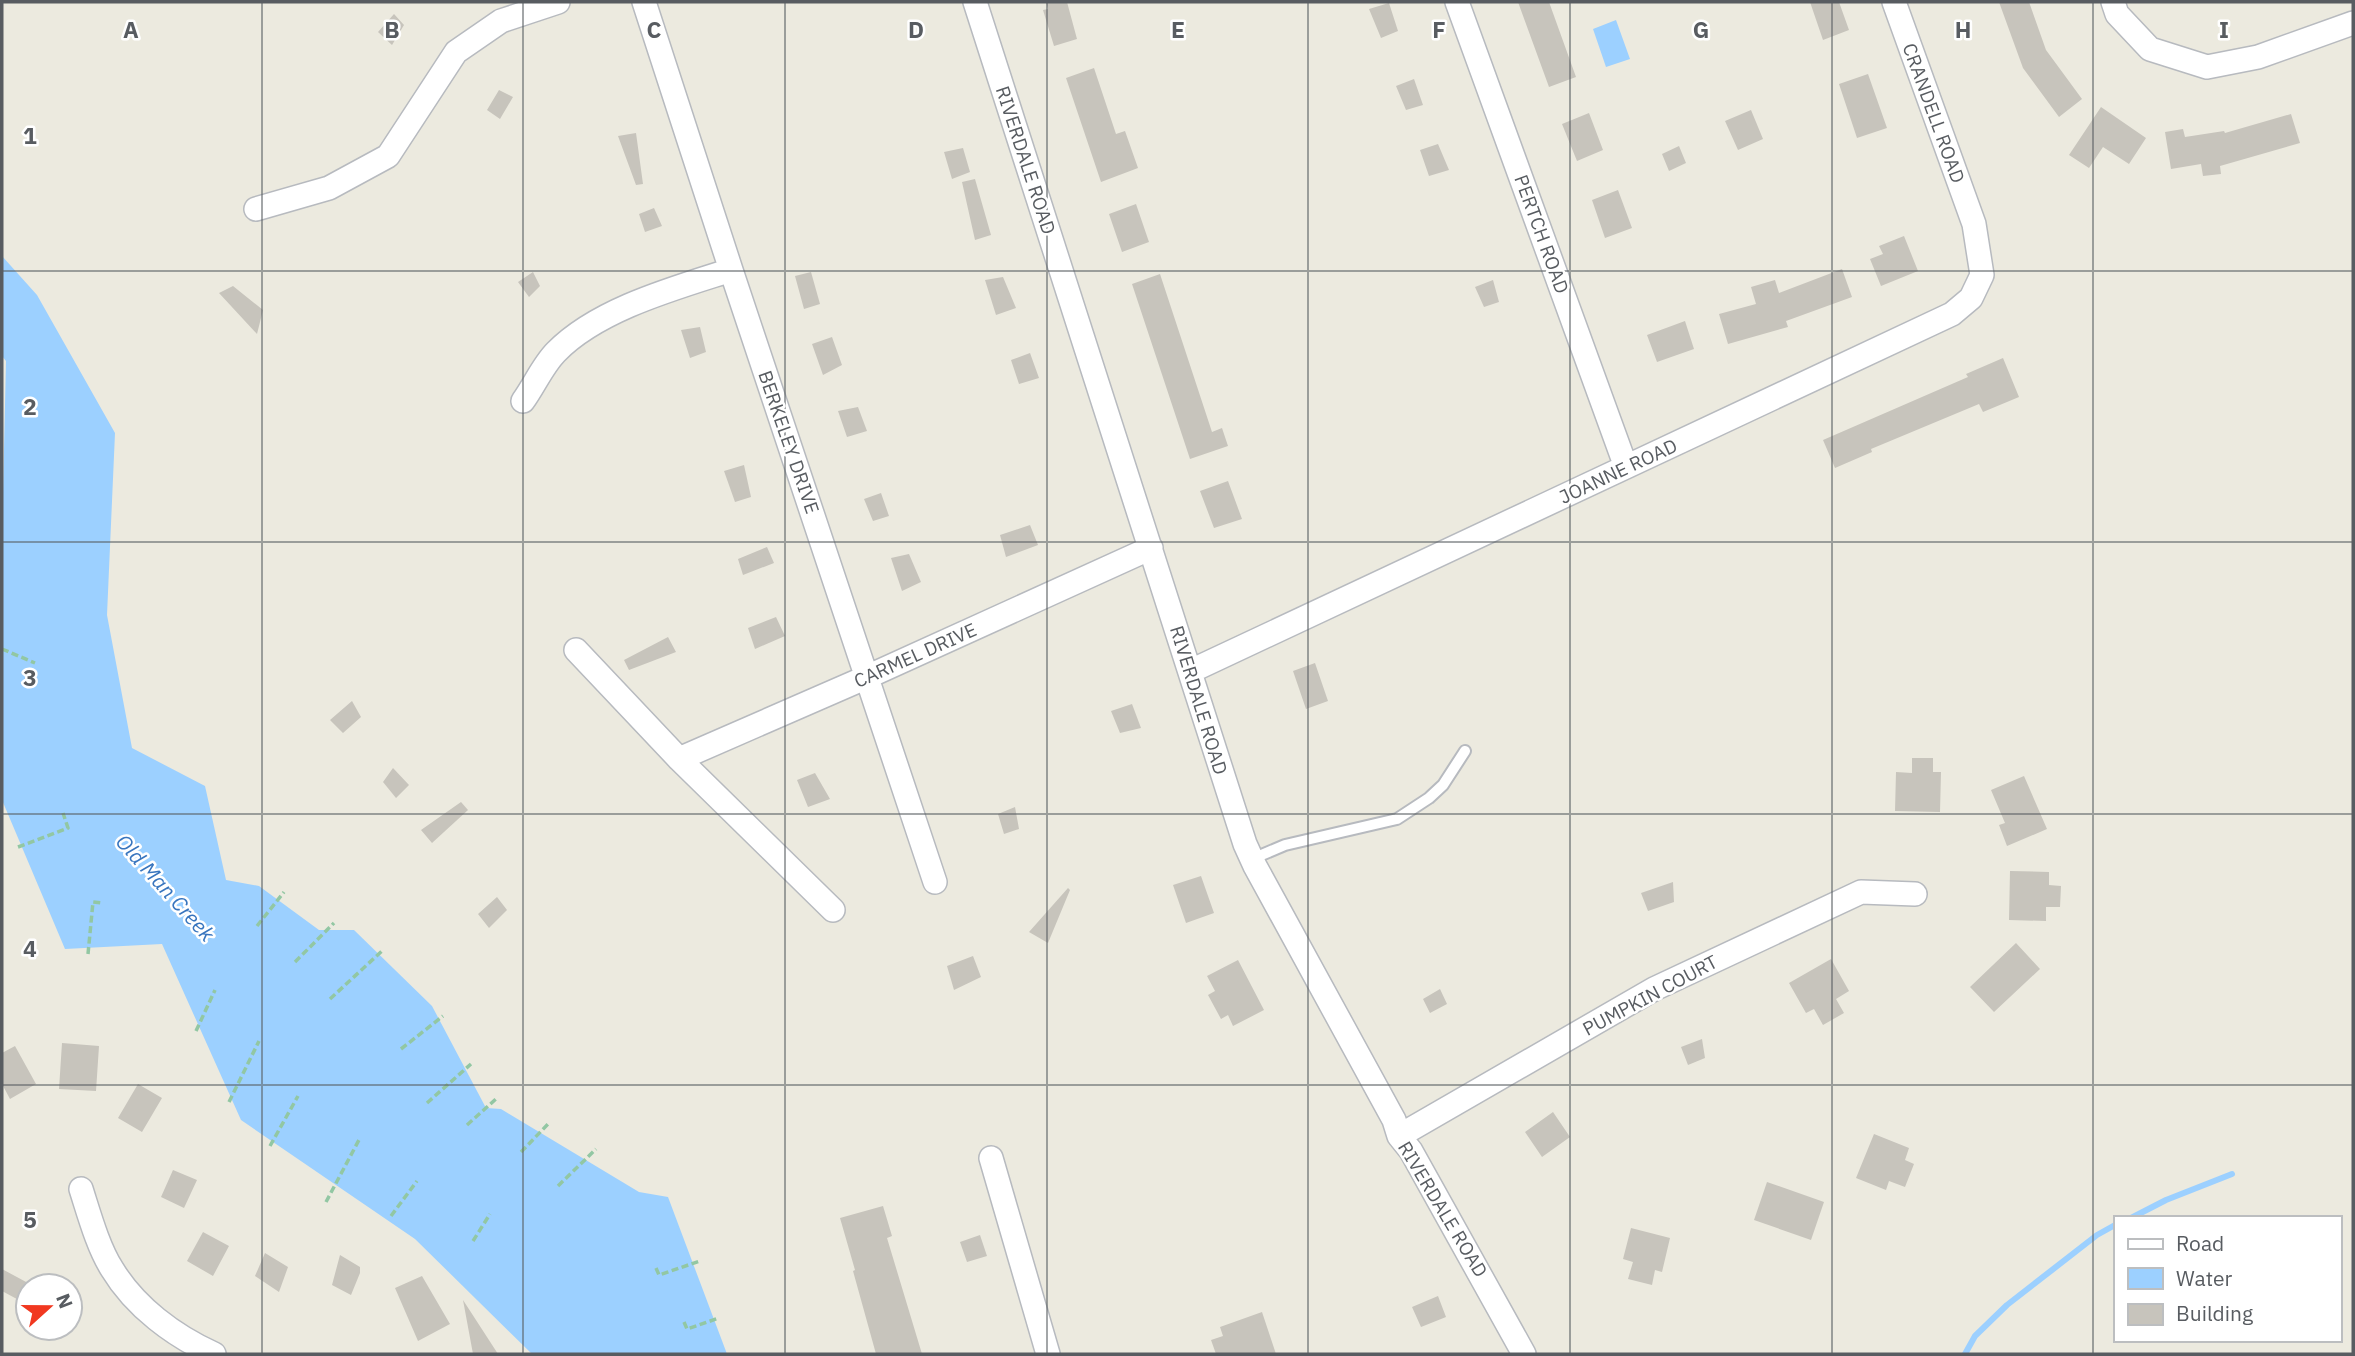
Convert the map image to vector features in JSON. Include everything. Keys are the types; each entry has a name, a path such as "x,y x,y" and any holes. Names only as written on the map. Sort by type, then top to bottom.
{"street":[{"path":"256,209 329,188 388,156 456,52 501,22 558,2"},
{"name":"BERKELEY DRIVE","path":"645,2 731,271 935,883"},
{"name":"RIVERDALE ROAD","path":"975,2 1220,768 1252,859 1394,1120 1399,1136 1411,1151 1519,1353"},
{"name":"PERTCH ROAD","path":"1458,2 1626,467"},
{"name":"CRANDELL ROAD","path":"1894,2 1974,224"},
{"path":"2113,2 2117,14 2150,49 2207,67 2258,57 2353,23"},
{"name":"JOANNE ROAD","path":"1191,671 1952,314 1971,298 1982,275 1974,224"},
{"path":"523,401 555,352 586,329 661,292 731,271"},
{"name":"CARMEL DRIVE","path":"679,759 1151,548"},
{"path":"576,650 679,759 833,910"},
{"name":"PUMPKIN COURT","path":"1399,1136 1654,989 1861,892 1915,894"},
{"path":"991,1158 1048,1354"},
{"path":"81,1189 112,1270 158,1321 180,1338 212,1354"}],"lane":[{"path":"1252,859 1285,845 1397,819 1429,798 1443,785 1465,751"}],"path":[{"path":"2,649 35,663"},
{"path":"18,847 68,828 63,813"},
{"path":"257,926 284,892"},
{"path":"88,954 93,902 102,903"},
{"path":"295,962 334,923"},
{"path":"330,999 383,950"},
{"path":"196,1031 215,990"},
{"path":"401,1049 443,1016"},
{"path":"229,1102 259,1041"},
{"path":"427,1103 471,1064"},
{"path":"270,1146 298,1096"},
{"path":"467,1125 497,1098"},
{"path":"521,1152 550,1122"},
{"path":"326,1202 360,1138"},
{"path":"558,1186 596,1149"},
{"path":"391,1216 417,1181"},
{"path":"473,1241 489,1214"},
{"path":"656,1268 659,1275 700,1261"},
{"path":"684,1322 687,1329 719,1318"}],"water":[{"path":"1616,20 1630,59 1606,67 1593,29"},
{"name":"Old Man Creek","path":"2,256 37,295 115,433 107,615 132,748 205,786 226,880 259,886 319,930 354,930 432,1006 486,1108 501,1109 639,1192 668,1197 727,1354 532,1354 415,1239 241,1120 162,944 65,949 2,800 2,537 6,361 2,356"}],"building":[{"path":"1046,2 1067,2 1077,39 1054,46 1043,10 1048,9"},
{"path":"1518,2 1549,2 1576,77 1549,87"},
{"path":"1810,2 1839,2 1849,30 1823,40"},
{"path":"1999,2 2029,2 2046,50 2082,99 2059,117 2023,68"},
{"path":"1389,3 1398,31 1381,38 1369,9"},
{"path":"394,14 404,25 392,45 378,32"},
{"path":"1094,68 1116,134 1125,131 1138,168 1101,182 1066,78"},
{"path":"1868,74 1887,128 1857,138 1839,84"},
{"path":"1414,79 1423,105 1406,110 1396,86"},
{"path":"499,90 513,97 500,119 487,110"},
{"path":"2101,107 2146,138 2129,164 2103,147 2089,168 2069,155"},
{"path":"1751,110 1763,139 1738,150 1725,121"},
{"path":"1589,113 1603,150 1577,161 1562,124"},
{"path":"2291,114 2300,143 2220,166 2221,174 2203,176 2201,164 2171,169 2165,132 2183,129 2185,137 2225,133"},
{"path":"636,133 643,184 636,185 618,136"},
{"path":"1438,144 1449,170 1429,176 1420,150"},
{"path":"1679,146 1686,163 1669,171 1662,154"},
{"path":"963,148 970,172 952,179 944,152"},
{"path":"975,179 991,235 975,240 962,182"},
{"path":"1618,190 1632,228 1605,238 1592,200"},
{"path":"1136,204 1149,242 1122,252 1109,214"},
{"path":"654,208 662,226 645,232 639,214"},
{"path":"1904,236 1918,271 1881,286 1870,259 1883,254 1879,246"},
{"path":"1842,269 1852,297 1786,321 1788,327 1728,344 1719,314 1756,304 1751,287 1775,280 1779,293"},
{"path":"533,272 540,286 529,297 518,282"},
{"path":"811,272 820,304 804,309 795,276"},
{"path":"1160,274 1212,432 1222,428 1228,446 1190,459 1132,284"},
{"path":"1003,277 1016,308 996,315 985,280"},
{"path":"1493,280 1499,302 1484,307 1475,287"},
{"path":"233,286 263,310 257,334 219,293"},
{"path":"1685,321 1694,349 1657,362 1647,335"},
{"path":"700,327 706,352 690,358 681,330"},
{"path":"832,337 842,365 823,375 812,344"},
{"path":"1030,353 1039,378 1019,384 1011,360"},
{"path":"2003,358 2019,397 1983,412 1979,404 1871,449 1872,452 1835,468 1823,440 1968,377 1966,374"},
{"path":"858,407 867,431 847,437 838,411"},
{"path":"744,465 751,497 735,502 724,471"},
{"path":"1228,481 1242,519 1214,528 1200,491"},
{"path":"881,493 889,516 873,521 864,499"},
{"path":"1030,525 1038,545 1006,557 1000,535"},
{"path":"767,547 774,563 743,575 738,559"},
{"path":"909,554 921,582 902,591 891,558"},
{"path":"776,617 785,636 755,649 748,628"},
{"path":"668,637 676,652 629,670 624,660"},
{"path":"1315,663 1328,701 1306,709 1293,671"},
{"path":"352,701 361,717 343,733 330,720"},
{"path":"1132,704 1141,728 1120,733 1111,711"},
{"path":"1912,758 1933,758 1933,772 1941,772 1940,812 1895,811 1896,772 1912,773"},
{"path":"393,768 409,785 396,798 383,782"},
{"path":"815,773 830,799 808,807 797,780"},
{"path":"2024,776 2047,829 2007,846 1999,825 2005,823 1991,790"},
{"path":"461,802 468,810 432,843 421,830"},
{"path":"1015,807 1019,829 1004,834 998,814"},
{"path":"2010,871 2049,872 2049,885 2061,886 2060,907 2046,907 2046,921 2009,920"},
{"path":"1201,876 1214,913 1186,923 1173,885"},
{"path":"1673,882 1674,902 1648,911 1641,893"},
{"path":"1068,888 1070,890 1048,943 1029,932"},
{"path":"497,897 507,910 489,928 478,914"},
{"path":"2016,943 2040,969 1994,1012 1970,987"},
{"path":"973,956 981,977 954,990 947,966"},
{"path":"1831,959 1849,991 1836,999 1844,1013 1823,1025 1814,1009 1806,1013 1789,983"},
{"path":"1238,960 1264,1010 1233,1026 1228,1015 1221,1019 1208,995 1215,991 1207,976"},
{"path":"1440,989 1447,1004 1430,1013 1423,999"},
{"path":"1702,1039 1705,1058 1688,1065 1681,1047"},
{"path":"62,1043 99,1046 96,1091 59,1089"},
{"path":"15,1046 36,1084 10,1099 2,1084 2,1053"},
{"path":"138,1084 162,1098 142,1132 118,1118"},
{"path":"1553,1112 1570,1137 1542,1157 1525,1132"},
{"path":"1874,1134 1909,1148 1905,1160 1914,1164 1905,1187 1889,1181 1886,1190 1856,1178"},
{"path":"173,1170 197,1180 184,1208 161,1197"},
{"path":"1767,1182 1824,1202 1811,1240 1754,1220"},
{"path":"883,1206 892,1236 887,1238 922,1354 876,1354 853,1271 855,1270 840,1218"},
{"path":"1631,1228 1670,1238 1662,1272 1655,1270 1652,1285 1628,1279 1633,1262 1623,1259"},
{"path":"203,1232 229,1246 213,1276 187,1261"},
{"path":"980,1235 987,1256 967,1262 960,1242"},
{"path":"265,1253 288,1267 279,1292 255,1276"},
{"path":"340,1255 360,1267 351,1295 332,1285"},
{"path":"2,1269 14,1275 14,1297 2,1291"},
{"path":"422,1276 450,1324 418,1341 395,1288"},
{"path":"1438,1296 1446,1317 1421,1327 1412,1307"},
{"path":"463,1300 498,1354 473,1354"},
{"path":"1262,1312 1276,1354 1216,1354 1211,1340 1223,1336 1220,1327"}],"waterway":[{"path":"2135,1216 2166,1200 2232,1174"},
{"path":"1965,1354 1975,1336 2007,1305 2097,1235 2114,1226"}]}
